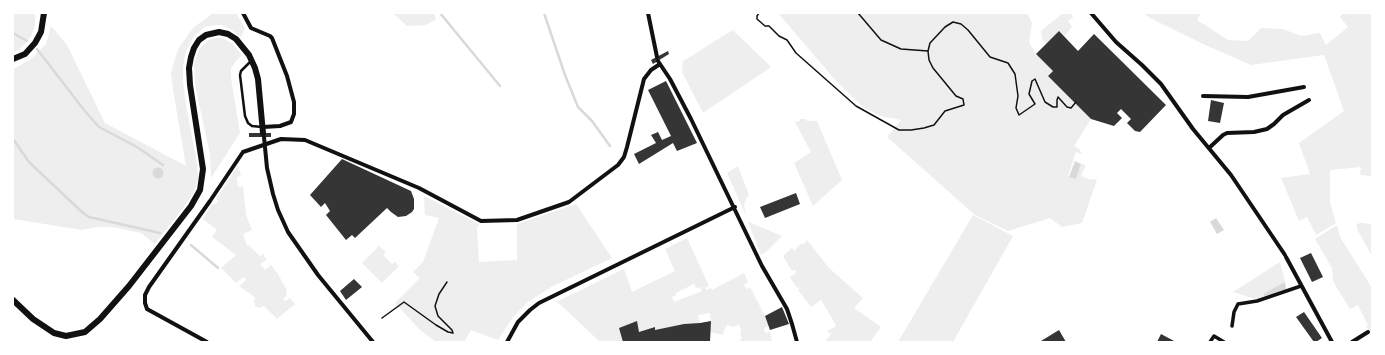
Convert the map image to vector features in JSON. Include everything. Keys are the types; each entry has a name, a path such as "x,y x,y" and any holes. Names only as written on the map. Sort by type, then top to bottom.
{"street":[{"path":"13,59 25,54 35,42 41,32 44,13"},
{"path":"243,13 251,28 272,38 287,76 294,102 294,114 291,122 263,132"},
{"path":"648,13 659,61 688,113 762,266 786,309 797,342"},
{"path":"1091,13 1116,42 1158,80 1193,129 1231,175 1286,256 1332,342"},
{"path":"13,300 38,323 58,335 70,336 82,333 97,323 146,265 188,211 199,193 202,182 203,164 189,72 191,57 196,44 206,34 215,32 223,33 236,39 246,50 257,73 267,168 273,194 288,232 322,280 373,342"},
{"path":"207,342 147,309 145,296 149,287 228,176 240,154 248,149 281,139 300,139 309,141 419,188 481,221 518,220 569,202 618,165 624,157 628,147 644,79 659,61"},
{"path":"1203,96 1248,96 1304,87"},
{"path":"1209,148 1227,133 1254,132 1267,129 1283,115 1309,100"},
{"path":"507,342 518,322 526,313 539,303 735,208"},
{"path":"1232,326 1234,312 1238,304 1257,302 1301,286"},
{"path":"1352,342 1368,332"},
{"path":"1210,342 1214,336 1224,342"}],"lane":[{"path":"252,60 242,70 240,75 245,116 248,123 263,132"}],"path":[{"path":"759,13 757,19 765,26 770,26 779,36 787,40 796,53 856,106 899,130 924,128 934,124 945,111 964,105 963,99 956,96 933,68 929,60 928,51 930,43 945,26 953,22 961,24 968,30 990,57 1008,63 1015,74 1018,96 1016,108 1019,115 1035,104 1029,94 1032,81 1035,79 1045,102 1053,107 1057,107 1058,97 1067,107 1071,108 1076,102"},
{"path":"858,13 881,40 901,49 928,51"},
{"path":"382,318 404,302 430,322 448,332 453,333 452,330 438,316 435,306 439,294 447,282"}],"shaded area":[{"path":"13,13 35,13 35,25 31,37 21,48 13,53"},
{"path":"213,13 236,13 245,28 241,37 222,25 205,27 194,36 186,51 183,66 183,80 197,163 198,179 194,192 155,244 141,233 112,227 97,227 82,230 13,219 13,69 30,60 46,44 51,26 67,45 105,123 186,166 171,73 178,49 193,28"},
{"path":"393,13 434,13 436,20 425,25 407,26"},
{"path":"778,13 1027,13 1032,23 1029,42 1036,54 1053,71 1048,76 1091,119 1074,146 1078,148 1083,155 1076,152 1068,176 1076,179 1081,164 1086,165 1081,176 1091,180 1097,180 1082,223 1062,227 1050,218 1008,231 975,215 887,137 901,120 880,116 863,107 836,81"},
{"path":"1063,13 1073,13 1073,17 1068,21 1072,27 1064,37 1046,44 1042,39 1041,31"},
{"path":"1143,13 1201,13 1197,20 1228,40 1248,41 1261,28 1283,29 1301,36 1320,33 1326,45 1348,27 1340,17 1343,13 1372,13 1372,176 1360,175 1361,167 1330,170 1330,203 1336,223 1316,235 1307,217 1299,221 1281,178 1310,174 1299,143 1344,111 1324,55 1251,65 1203,44 1150,18"},
{"path":"733,30 771,67 703,113 682,72 683,61"},
{"path":"220,38 233,44 242,55 231,69 231,78 240,133 211,178 210,154 195,85 194,64 200,48 209,40"},
{"path":"800,119 817,121 842,180 813,206 794,163 811,152 795,122 800,121"},
{"path":"1075,161 1081,164 1076,179 1069,177"},
{"path":"238,165 241,176 237,177 238,187 243,186 246,215 252,230 243,234 247,246 248,245 261,257 262,253 267,260 260,264 265,270 271,265 278,274 287,291 287,295 283,299 286,301 290,298 295,304 277,319 264,306 259,308 255,306 254,300 256,298 239,286 246,280 244,277 236,283 221,268 236,255 212,237 217,230 203,219 212,204 216,204 218,200 216,199"},
{"path":"738,166 749,195 744,205 746,216 727,173"},
{"path":"158,167 162,169 164,173 162,177 158,179 154,177 152,173 154,169"},
{"path":"424,196 479,224 477,228 479,262 517,260 517,224 576,204 612,258 551,287 528,302 513,317 498,340 471,330 464,342 436,342 419,329 395,303 420,278 413,272 423,262 439,218 425,215"},
{"path":"973,215 1013,236 953,342 898,342"},
{"path":"1216,218 1224,230 1217,234 1210,222"},
{"path":"749,222 782,236 761,255"},
{"path":"1357,224 1372,224 1372,256 1357,229"},
{"path":"1337,225 1340,237 1372,288 1372,335 1366,326 1368,325 1358,305 1350,309 1337,288 1333,281 1332,268 1315,239"},
{"path":"687,238 709,286 705,288 707,290 711,288 712,290 744,273 748,282 744,285 747,289 750,287 765,316 769,326 764,328 765,333 770,332 772,342 739,342 742,337 740,331 742,330 738,324 734,327 727,325 722,335 710,332 710,313 698,315 700,323 655,330 654,327 639,332 637,322 628,324 619,328 623,342 600,342 556,302 624,269 632,292 675,271 665,249","holes":["694,284 696,288 700,287 702,291 674,302 672,297 676,295 676,293"]},
{"path":"807,240 829,268 863,298 854,308 881,327 870,342 825,342 831,334 827,331 836,326 821,300 811,307 798,290 800,288 797,288 790,277 797,272 795,270 792,271 783,256 792,248 794,251"},
{"path":"379,246 386,252 383,255 392,264 395,262 399,266 382,283 362,263"},
{"path":"1280,262 1285,282 1264,294 1265,296 1255,299 1233,292"},
{"path":"1285,282 1286,289 1265,296 1263,294"}],"building":[{"path":"1059,31 1078,51 1094,34 1166,105 1140,132 1135,131 1127,123 1131,119 1121,109 1117,113 1122,118 1114,126 1091,119 1048,76 1053,71 1036,54"},
{"path":"668,51 669,54 653,64 651,60"},
{"path":"666,81 697,143 677,151 673,143 639,164 634,154 656,143 651,135 658,132 662,140 671,136 648,90"},
{"path":"1211,100 1224,103 1220,123 1208,121"},
{"path":"249,133 271,133 271,137 249,137"},
{"path":"342,159 411,191 414,199 414,209 412,212 406,216 398,217 387,208 355,238 352,235 346,240 326,215 330,211 325,203 321,207 310,195"},
{"path":"796,193 800,204 765,218 760,207"},
{"path":"1311,253 1323,277 1312,282 1300,258"},
{"path":"354,279 362,287 346,300 340,291"},
{"path":"782,307 789,324 770,330 765,316"},
{"path":"1304,312 1322,338 1316,342 1314,342 1296,317"},
{"path":"637,321 639,332 655,327 655,330 684,324 711,321 710,342 623,342 619,328"},
{"path":"1059,330 1066,342 1041,341"},
{"path":"1161,334 1176,342 1157,342"}],"waterway":[{"path":"440,13 500,86"},
{"path":"544,13 565,75 578,107 592,121 610,146"},
{"path":"13,33 27,41"},
{"path":"37,49 99,127 137,147 163,165"},
{"path":"13,139 29,162 89,217 160,233"},
{"path":"191,245 218,268"}]}
